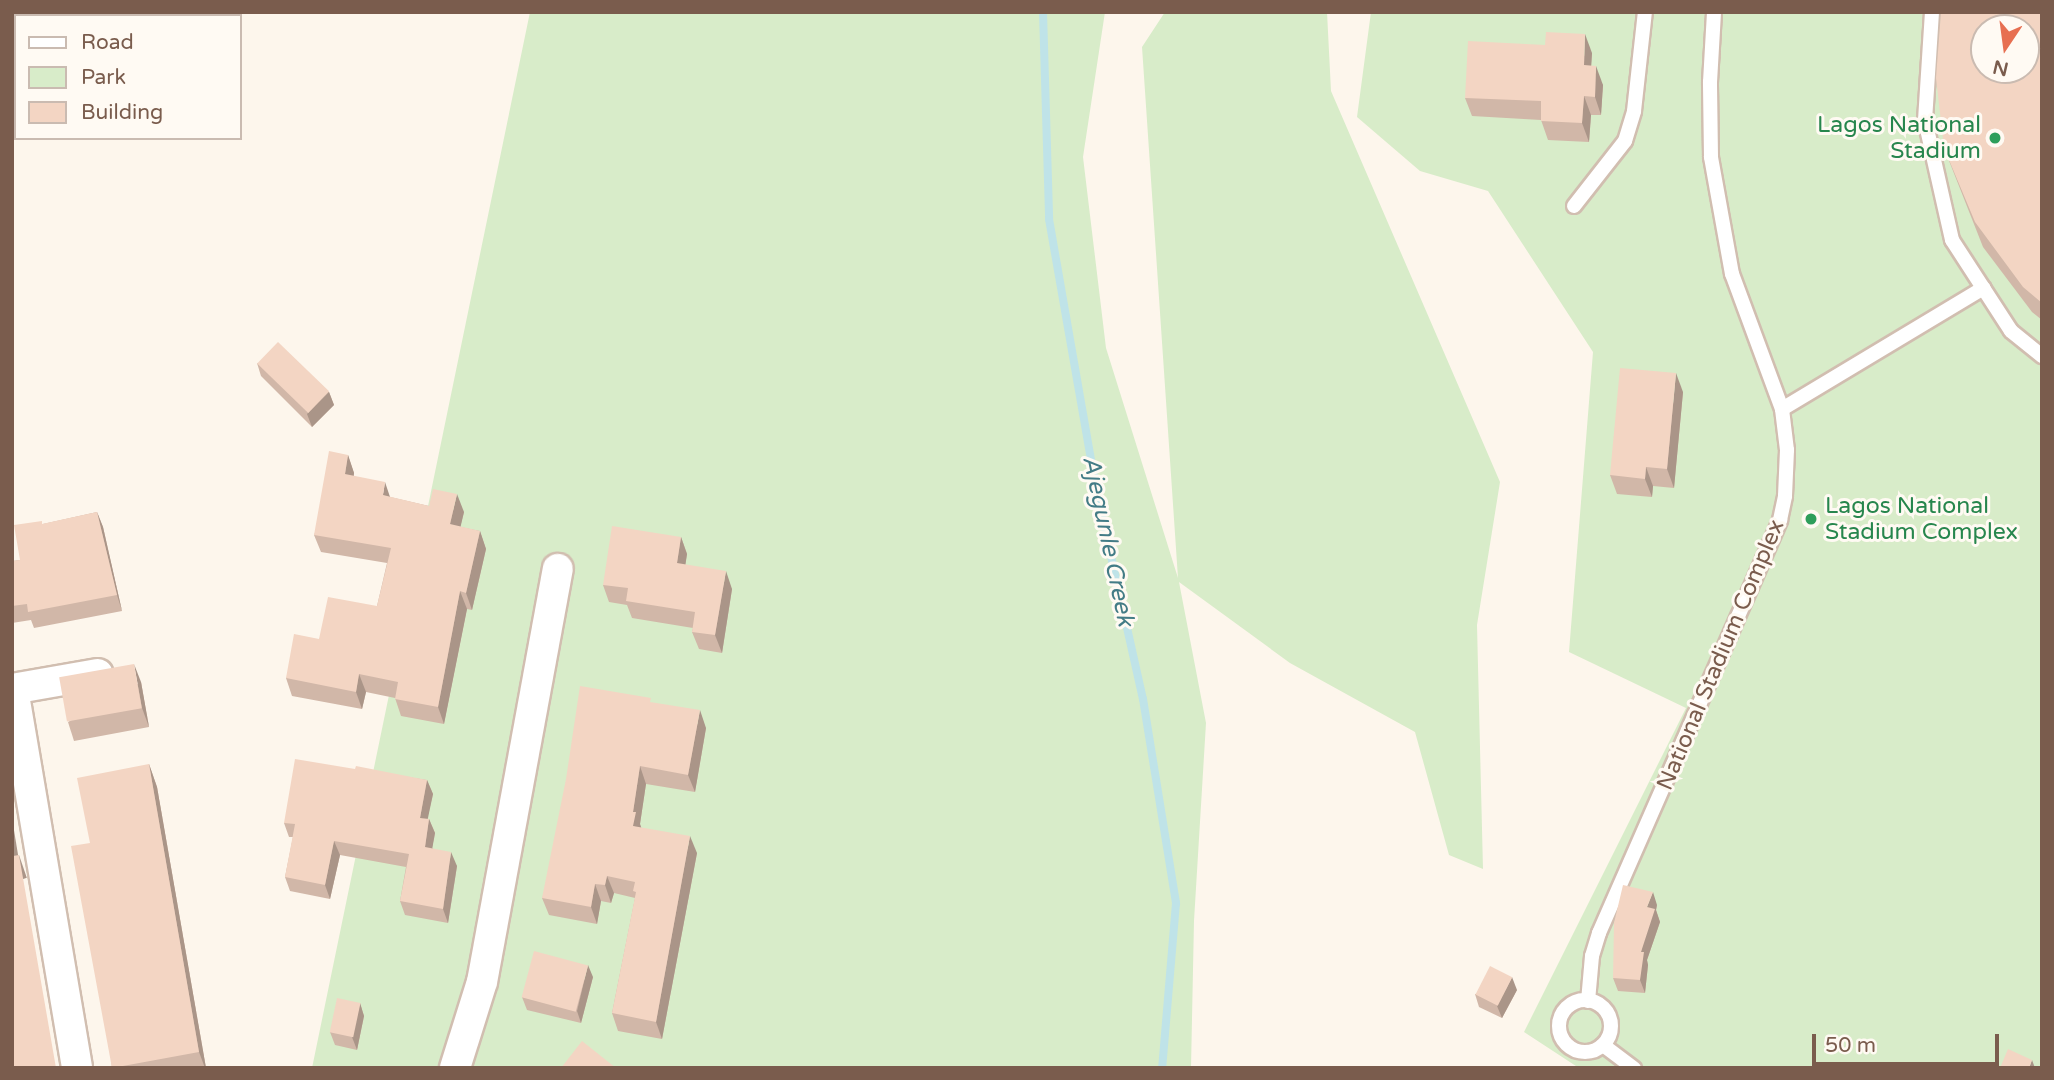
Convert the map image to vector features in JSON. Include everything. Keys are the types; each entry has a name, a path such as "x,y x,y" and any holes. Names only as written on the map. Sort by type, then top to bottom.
{"street":[{"path":"455,1068 482,982 558,569"},
{"path":"77,1068 13,689 105,673"}],"lane":[{"path":"1574,206 1625,141 1634,111 1646,12"},
{"name":"National Stadium Complex","path":"1588,1001 1592,956 1599,933 1780,520 1785,496 1787,450 1782,409 1732,274 1719,212 1711,157 1710,82 1714,12"},
{"path":"1932,12 1925,120 1952,240 2011,331 2042,356"},
{"path":"1782,409 1983,288"},
{"path":"1588,1001 1603,1007 1611,1022 1603,1045 1589,1052 1581,1052 1573,1050 1562,1039 1559,1023 1566,1009 1588,1001"},
{"path":"1603,1045 1634,1068"}],"green space":[{"path":"530,12 1105,12 1083,157 1106,348 1178,578 1142,47 1165,12 1327,12 1331,91 1500,482 1477,625 1483,869 1449,855 1415,732 1290,663 1179,582 1206,723 1194,921 1191,1068 312,1068"},
{"name":"Lagos National Stadium Complex","path":"1371,12 2042,12 2042,1068 1579,1068 1524,1032 1686,708 1569,652 1593,352 1488,191 1420,171 1357,117"}],"building":[{"name":"Lagos National Stadium","path":"1941,12 2042,12 2042,303 2023,287 1975,222 1944,148 1936,78"},
{"path":"1546,32 1585,34 1584,65 1596,66 1595,97 1584,96 1582,123 1541,121 1541,101 1465,98 1468,41 1545,45"},
{"path":"278,342 329,391 308,413 257,364"},
{"path":"1620,368 1676,373 1667,469 1646,467 1645,479 1610,475"},
{"path":"329,451 348,455 345,474 385,482 383,495 429,506 433,489 457,494 450,524 480,531 466,593 460,591 438,707 395,699 398,682 359,674 356,692 286,678 294,634 319,639 328,597 377,606 391,548 314,535"},
{"path":"97,512 117,595 28,612 27,604 12,606 12,561 20,560 14,525 42,521 42,524"},
{"path":"612,526 681,537 677,563 726,571 715,635 692,632 695,612 626,601 628,588 603,585"},
{"path":"134,664 142,708 67,722 59,677"},
{"path":"580,686 651,698 650,702 700,710 688,775 640,766 633,812 636,812 633,826 690,836 656,1022 612,1013 636,892 633,891 635,882 607,876 605,885 595,884 591,907 542,898 566,779"},
{"path":"295,759 355,769 356,766 427,780 420,818 429,819 425,847 451,852 443,909 400,901 409,854 334,841 325,885 285,877 295,824 284,823"},
{"path":"149,764 199,1052 112,1068 71,846 90,843 77,778"},
{"path":"12,849 13,856 19,855 56,1068 12,1068"},
{"path":"1623,885 1653,892 1647,907 1655,909 1641,952 1644,952 1640,980 1613,978 1614,923"},
{"path":"534,951 588,965 576,1012 522,997"},
{"path":"1490,966 1512,977 1498,1006 1475,995"},
{"path":"337,998 360,1003 353,1037 330,1032"},
{"path":"582,1041 616,1068 561,1068"},
{"path":"2008,1049 2032,1060 2029,1068 2000,1068"}],"waterway":[{"name":"Ajegunle Creek","path":"1043,12 1049,219 1096,489 1143,699 1176,903 1162,1068"}],"place":[{"name":"Lagos National Stadium","path":"1995,138"},
{"name":"Lagos National Stadium Complex","path":"1811,519"}]}
